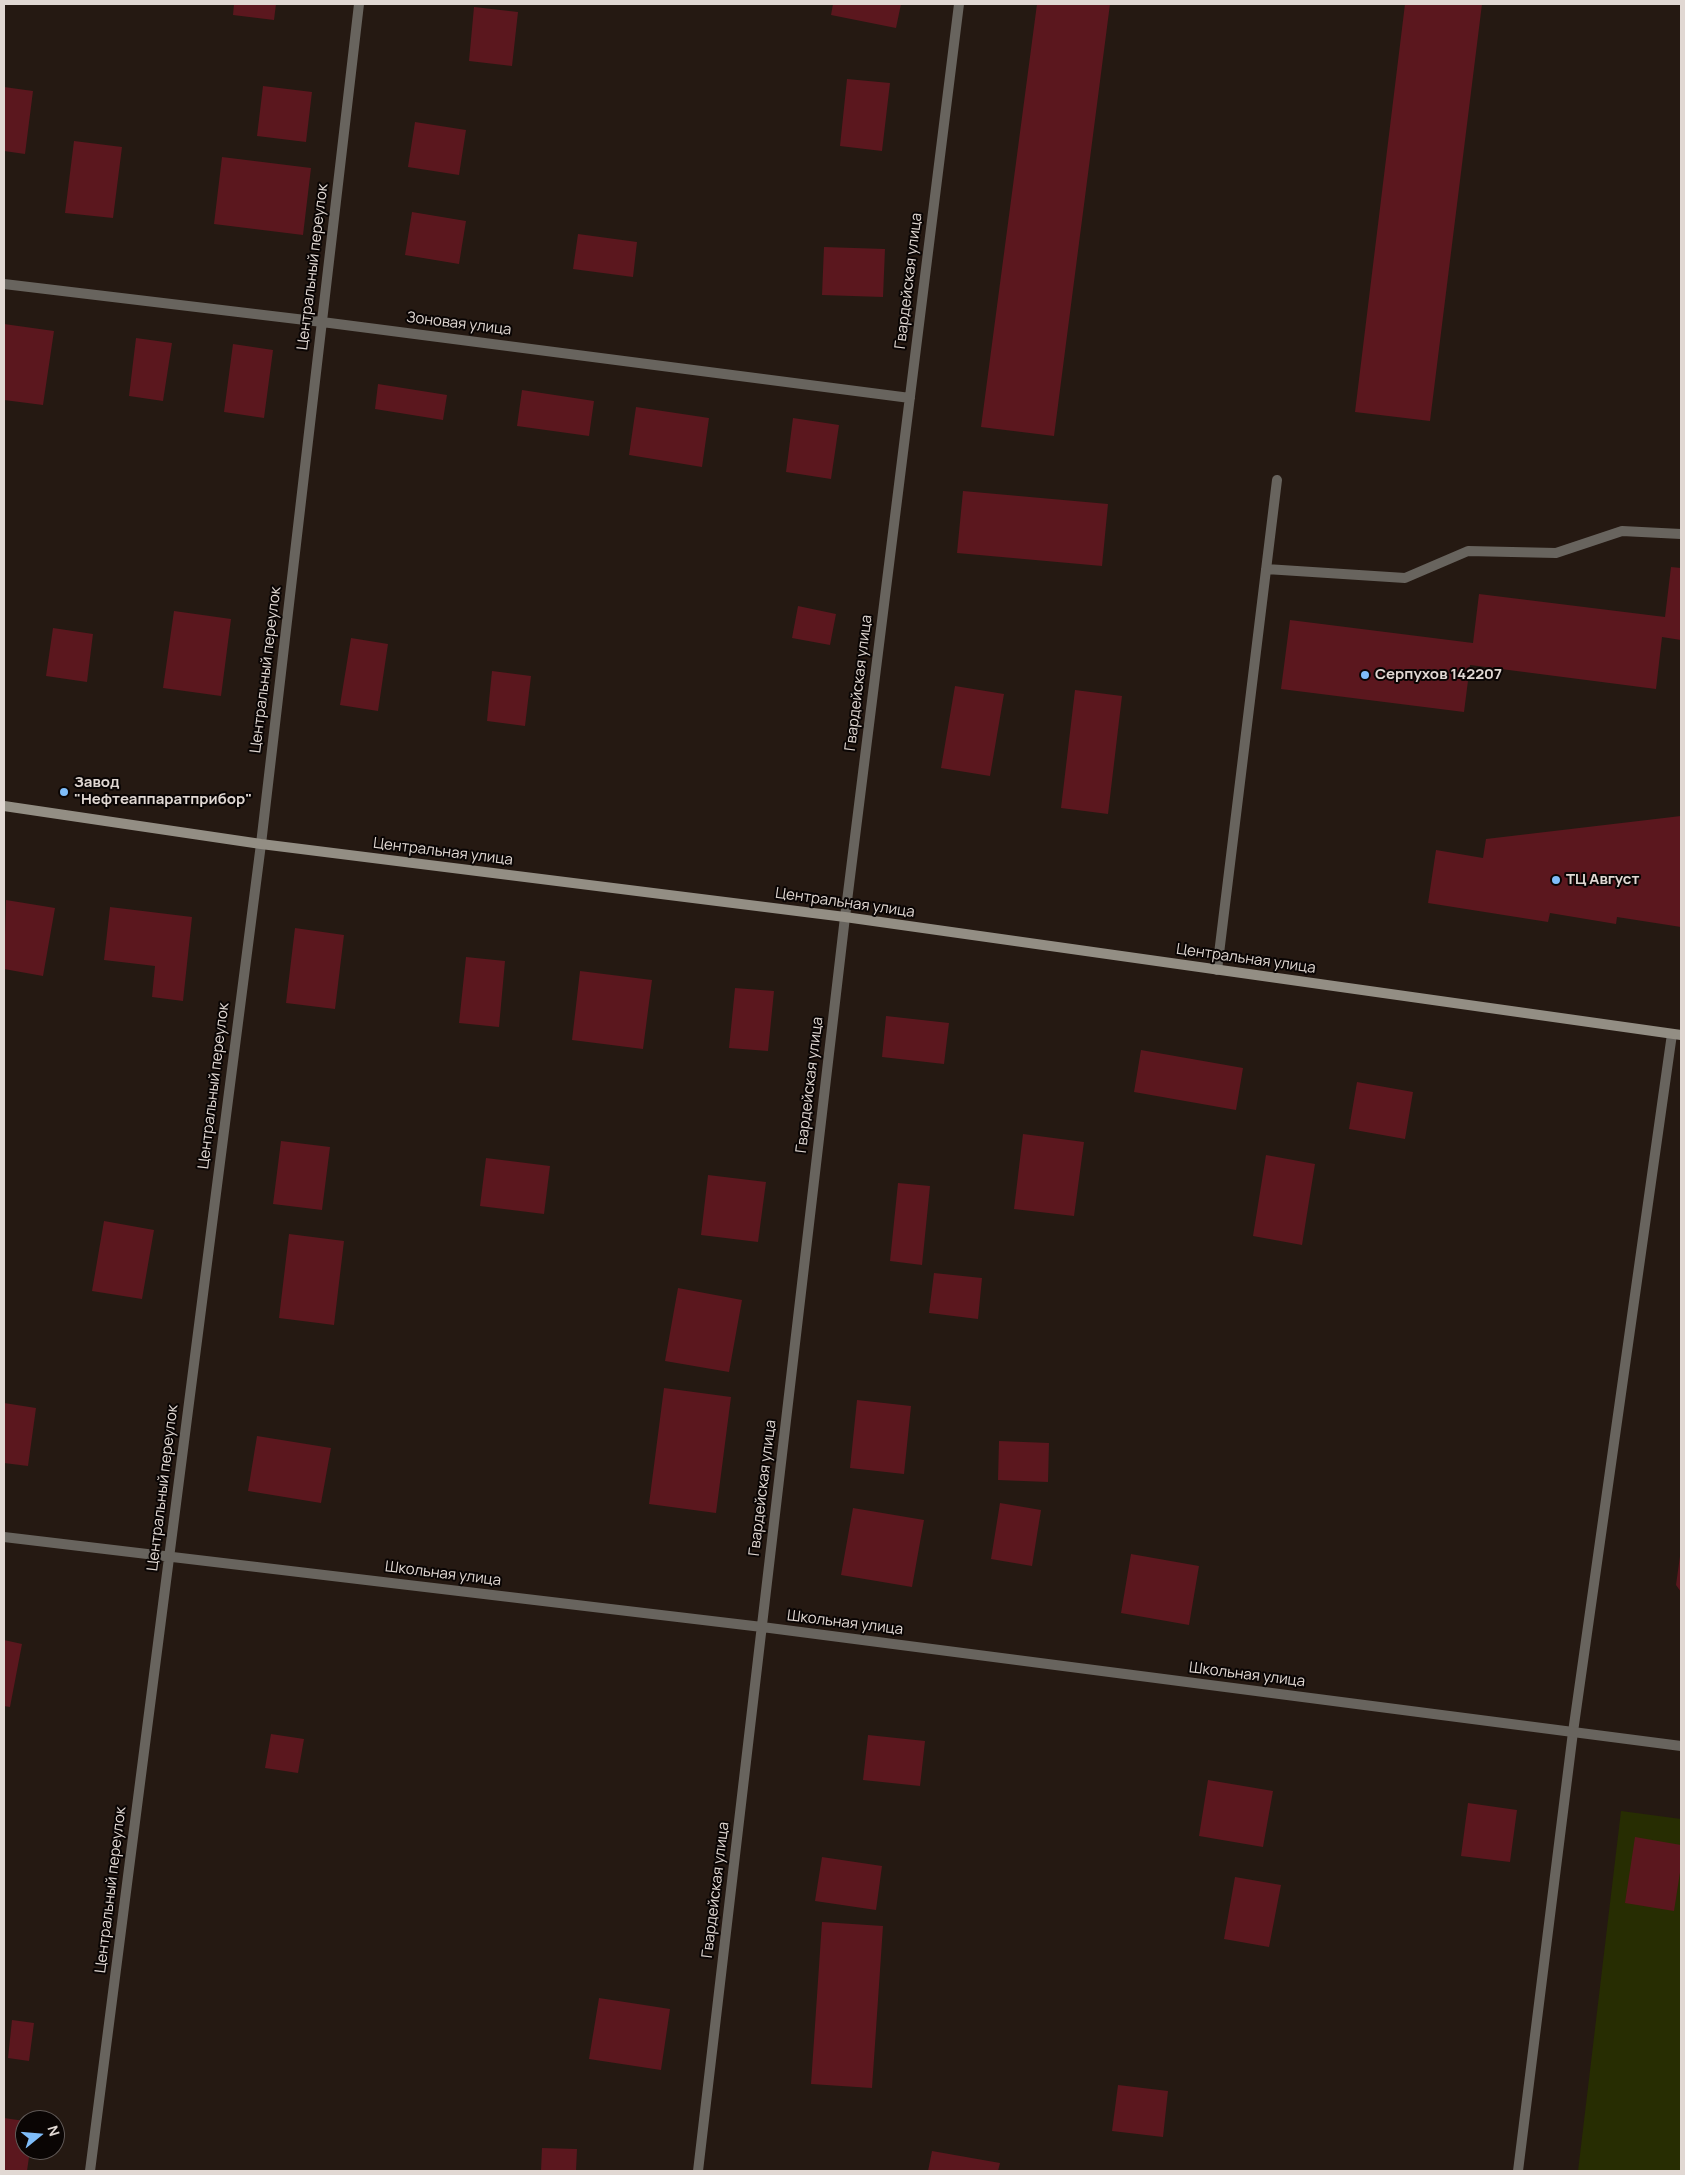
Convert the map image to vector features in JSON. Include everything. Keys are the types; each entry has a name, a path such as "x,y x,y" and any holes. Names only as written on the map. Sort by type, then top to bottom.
{"street":[{"name":"Центральный переулок","path":"90,2171 261,844 359,4"},
{"name":"Гвардейская улица","path":"698,2171 845,917 959,4"},
{"name":"Зоновая улица","path":"4,284 322,322 910,398"},
{"path":"1217,970 1277,480"},
{"path":"1266,569 1405,578 1468,551 1556,553 1622,531 1681,534"},
{"name":"Центральная улица","path":"4,806 261,844 845,917 1676,1035"},
{"path":"1518,2171 1573,1732 1676,1035"},
{"name":"Школьная улица","path":"4,1537 762,1627 1681,1746"}],"green space":[{"path":"1621,1811 1681,1819 1681,2171 1578,2171"}],"building":[{"path":"234,4 276,4 274,20 233,15"},
{"path":"833,4 901,4 896,28 831,15"},
{"path":"1037,4 1110,4 1054,436 981,427"},
{"path":"1405,4 1482,4 1430,421 1355,412"},
{"path":"474,7 518,12 512,66 469,61"},
{"path":"847,79 890,83 882,151 840,146"},
{"path":"263,86 312,92 306,142 257,136"},
{"path":"4,87 33,91 25,154 4,151"},
{"path":"415,122 466,130 459,175 408,167"},
{"path":"74,141 122,147 113,218 65,213"},
{"path":"222,157 311,168 303,235 214,224"},
{"path":"412,212 466,221 459,264 405,255"},
{"path":"578,234 637,242 633,277 573,269"},
{"path":"824,247 885,249 883,297 822,295"},
{"path":"4,324 54,331 43,405 4,400"},
{"path":"136,338 172,343 163,401 129,396"},
{"path":"233,344 273,350 264,418 224,412"},
{"path":"378,384 447,395 443,420 375,409"},
{"path":"522,390 594,401 589,436 517,426"},
{"path":"636,407 709,418 702,467 629,455"},
{"path":"793,418 839,425 831,479 786,472"},
{"path":"963,491 1108,504 1102,566 957,553"},
{"path":"1671,567 1681,568 1681,640 1662,637 1656,689 1470,665 1464,712 1281,689 1290,620 1473,643 1479,594 1665,617"},
{"path":"798,606 836,614 830,645 792,638"},
{"path":"174,611 231,619 221,696 163,688"},
{"path":"53,628 93,634 87,682 46,676"},
{"path":"351,638 388,644 378,711 340,705"},
{"path":"492,671 531,676 525,726 487,721"},
{"path":"955,686 1004,694 990,776 941,768"},
{"path":"1075,690 1122,696 1108,814 1061,808"},
{"name":"ТЦ Август","path":"1681,816 1681,927 1617,917 1616,924 1550,913 1548,922 1428,903 1436,850 1483,858 1486,839"},
{"path":"6,900 55,908 43,976 4,969"},
{"path":"110,907 192,917 183,1001 152,997 155,966 104,960"},
{"path":"295,928 344,935 335,1009 286,1003"},
{"path":"466,957 505,961 499,1027 459,1023"},
{"path":"580,971 652,980 643,1049 572,1040"},
{"path":"735,988 774,991 768,1051 729,1048"},
{"path":"886,1016 949,1023 944,1064 882,1057"},
{"path":"1141,1050 1243,1068 1236,1110 1134,1092"},
{"path":"1357,1082 1413,1092 1405,1139 1349,1129"},
{"path":"1023,1134 1084,1142 1074,1216 1014,1209"},
{"path":"281,1141 330,1147 322,1210 273,1204"},
{"path":"1266,1155 1315,1164 1302,1245 1253,1236"},
{"path":"486,1158 550,1166 544,1214 480,1206"},
{"path":"708,1175 766,1182 758,1242 701,1235"},
{"path":"898,1183 930,1186 922,1265 890,1261"},
{"path":"104,1221 154,1230 142,1299 92,1291"},
{"path":"289,1234 344,1241 334,1325 279,1318"},
{"path":"934,1273 982,1278 978,1319 929,1313"},
{"path":"678,1288 742,1300 729,1372 665,1361"},
{"path":"664,1388 731,1397 716,1513 649,1504"},
{"path":"857,1400 911,1406 904,1474 850,1468"},
{"path":"4,1403 36,1408 28,1466 4,1463"},
{"path":"257,1436 331,1448 321,1503 248,1491"},
{"path":"999,1441 1049,1443 1048,1482 998,1480"},
{"path":"1000,1503 1041,1510 1032,1566 991,1559"},
{"path":"853,1508 924,1520 912,1587 841,1575"},
{"path":"1131,1554 1199,1566 1189,1625 1121,1613"},
{"path":"1681,1556 1681,1592 1676,1585"},
{"path":"4,1640 22,1644 10,1707 4,1706"},
{"path":"271,1734 304,1739 298,1773 265,1768"},
{"path":"868,1735 925,1741 920,1786 863,1780"},
{"path":"1208,1780 1273,1791 1263,1847 1199,1836"},
{"path":"1468,1803 1517,1810 1510,1862 1461,1856"},
{"path":"1635,1837 1681,1845 1681,1866 1674,1911 1625,1903"},
{"path":"822,1857 882,1866 876,1910 815,1901"},
{"path":"1235,1877 1281,1885 1269,1947 1224,1939"},
{"path":"822,1922 883,1926 872,2088 811,2084"},
{"path":"599,1998 670,2009 661,2070 589,2059"},
{"path":"12,2020 34,2023 29,2061 8,2058"},
{"path":"1118,2085 1168,2091 1163,2137 1112,2131"},
{"path":"4,2118 15,2120 15,2160 29,2160 27,2171 4,2171"},
{"path":"542,2148 577,2149 576,2171 541,2171"},
{"path":"932,2151 1000,2163 998,2171 928,2171"}],"place":[{"name":"Серпухов 142207","path":"1365,675"},
{"name":"Завод \"Нефтеаппаратприбор\"","path":"64,792"},
{"name":"ТЦ Август","path":"1556,880"}]}
